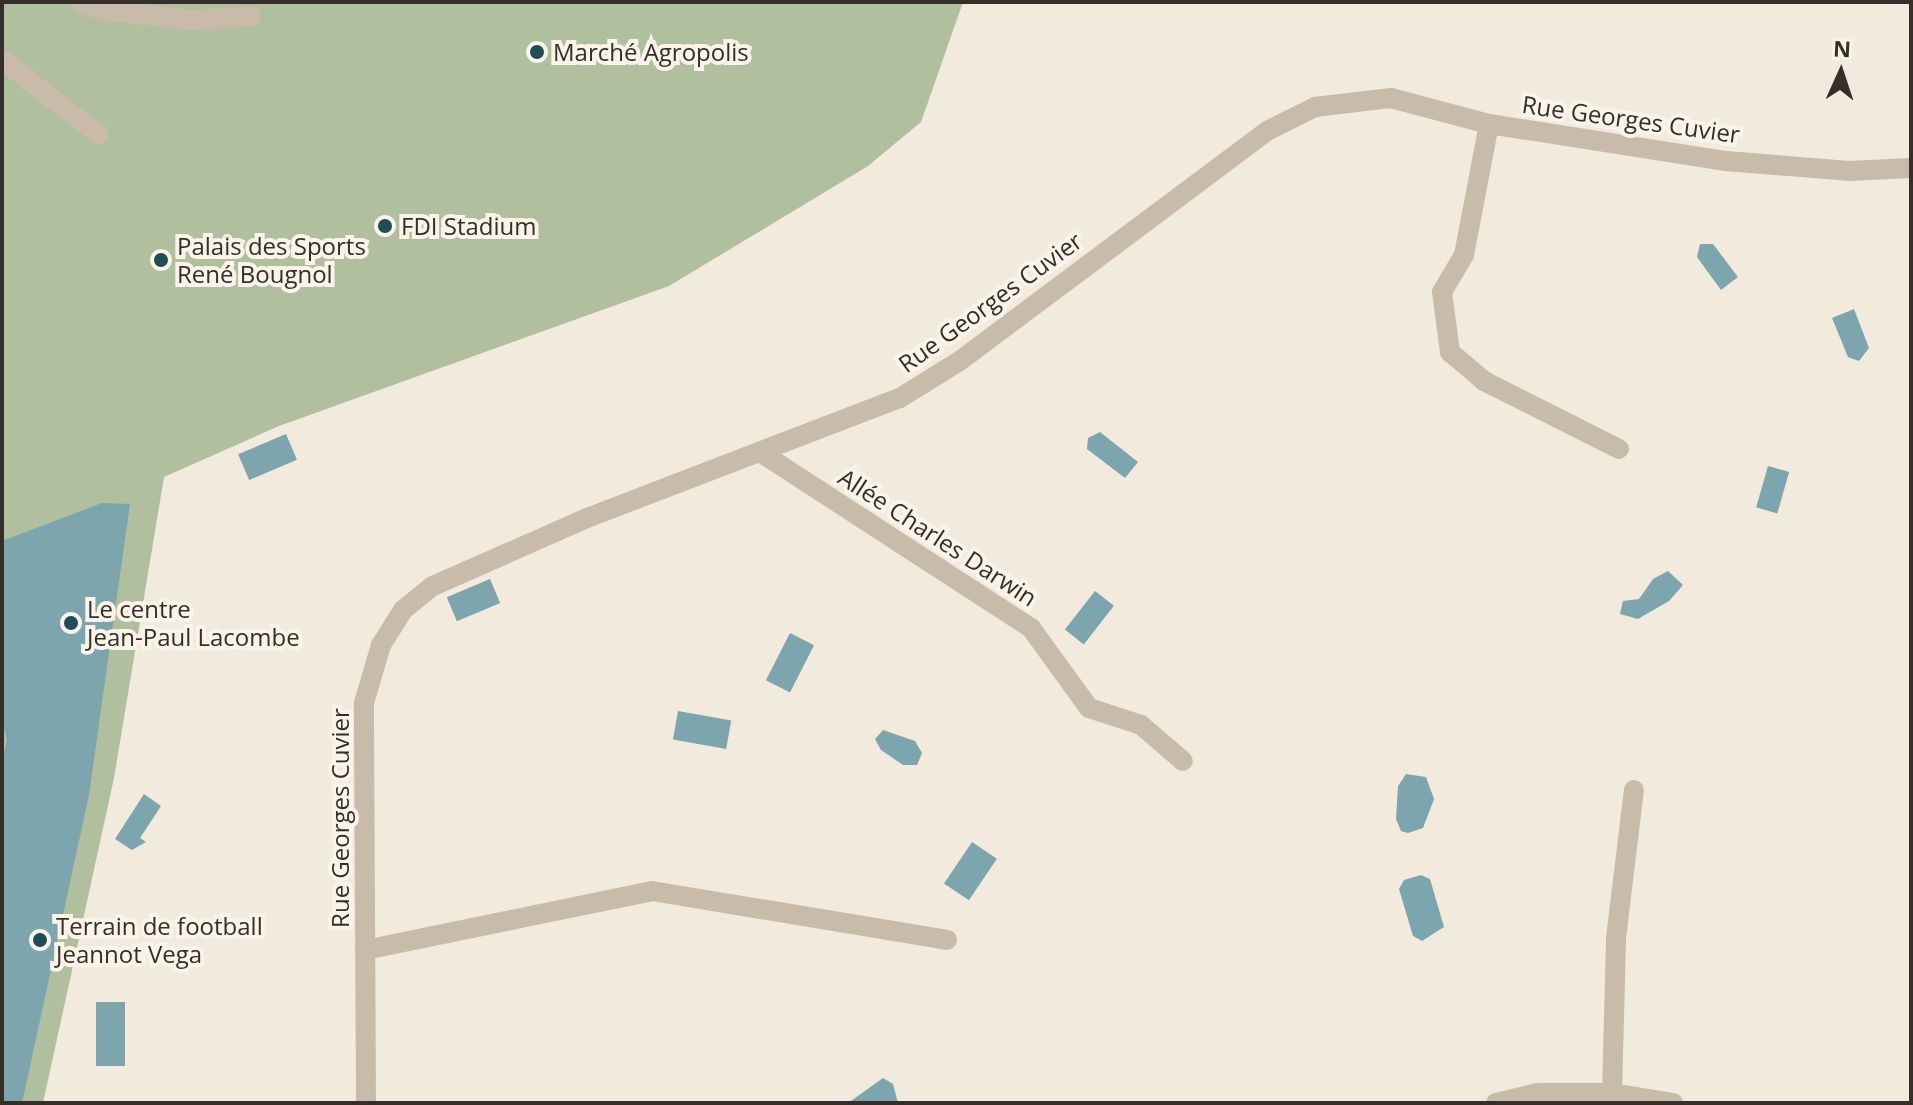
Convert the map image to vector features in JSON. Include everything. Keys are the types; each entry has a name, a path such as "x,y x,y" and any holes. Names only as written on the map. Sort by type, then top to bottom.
{"street":[{"path":"80,2 102,10 192,20 251,16"},
{"path":"2,60 98,134"},
{"name":"Rue Georges Cuvier","path":"366,1103 364,703 381,645 403,610 433,586 587,518 763,454 900,398 961,360 1267,131 1315,107 1391,98 1489,124 1726,161 1849,171 1911,168"},
{"path":"1489,124 1464,255 1442,292 1450,352 1484,381 1619,449"},
{"name":"Allée Charles Darwin","path":"763,454 1031,628 1089,708 1141,725 1183,761"},
{"path":"1612,1093 1616,938 1634,790"},
{"path":"365,950 652,891 947,940"},
{"path":"1496,1103 1538,1093 1612,1093 1673,1103"}],"green space":[{"name":"FDI Stadium","path":"2,2 963,2 921,122 868,166 669,286 279,426 164,477 114,778 43,1103 2,1103"}],"water":[{"path":"1700,244 1713,244 1738,277 1721,290 1697,257"},
{"path":"1854,309 1869,348 1859,361 1848,357 1832,318"},
{"path":"1100,432 1138,462 1125,478 1087,449 1088,438"},
{"path":"286,434 297,460 249,480 238,454"},
{"path":"1768,466 1789,472 1777,513 1756,507"},
{"path":"102,503 130,504 89,795 22,1103 2,1103 2,764 7,739 2,721 2,541"},
{"path":"1668,571 1683,585 1669,601 1638,619 1620,614 1623,601 1639,599 1653,579"},
{"path":"490,579 500,603 457,621 447,597"},
{"path":"1095,591 1114,606 1084,644 1065,630"},
{"path":"790,633 814,645 790,692 766,680"},
{"path":"678,711 731,720 726,749 673,740"},
{"path":"883,730 915,741 922,753 917,765 903,765 881,750 875,739"},
{"path":"1406,774 1426,777 1434,799 1423,828 1408,833 1401,831 1396,819 1398,786"},
{"path":"144,794 161,806 140,838 146,842 132,850 115,839"},
{"path":"972,842 997,859 969,900 944,883"},
{"path":"1421,875 1430,879 1444,927 1422,941 1413,936 1399,889 1404,880"},
{"path":"96,1002 125,1002 125,1066 96,1066"},
{"path":"883,1078 893,1084 898,1103 848,1103"}],"place":[{"name":"Marché Agropolis","path":"537,52"},
{"name":"FDI Stadium","path":"385,226"},
{"name":"Palais des Sports René Bougnol","path":"161,260"},
{"name":"Le centre Jean-Paul Lacombe","path":"71,623"},
{"name":"Terrain de football Jeannot Vega","path":"40,940"}]}
